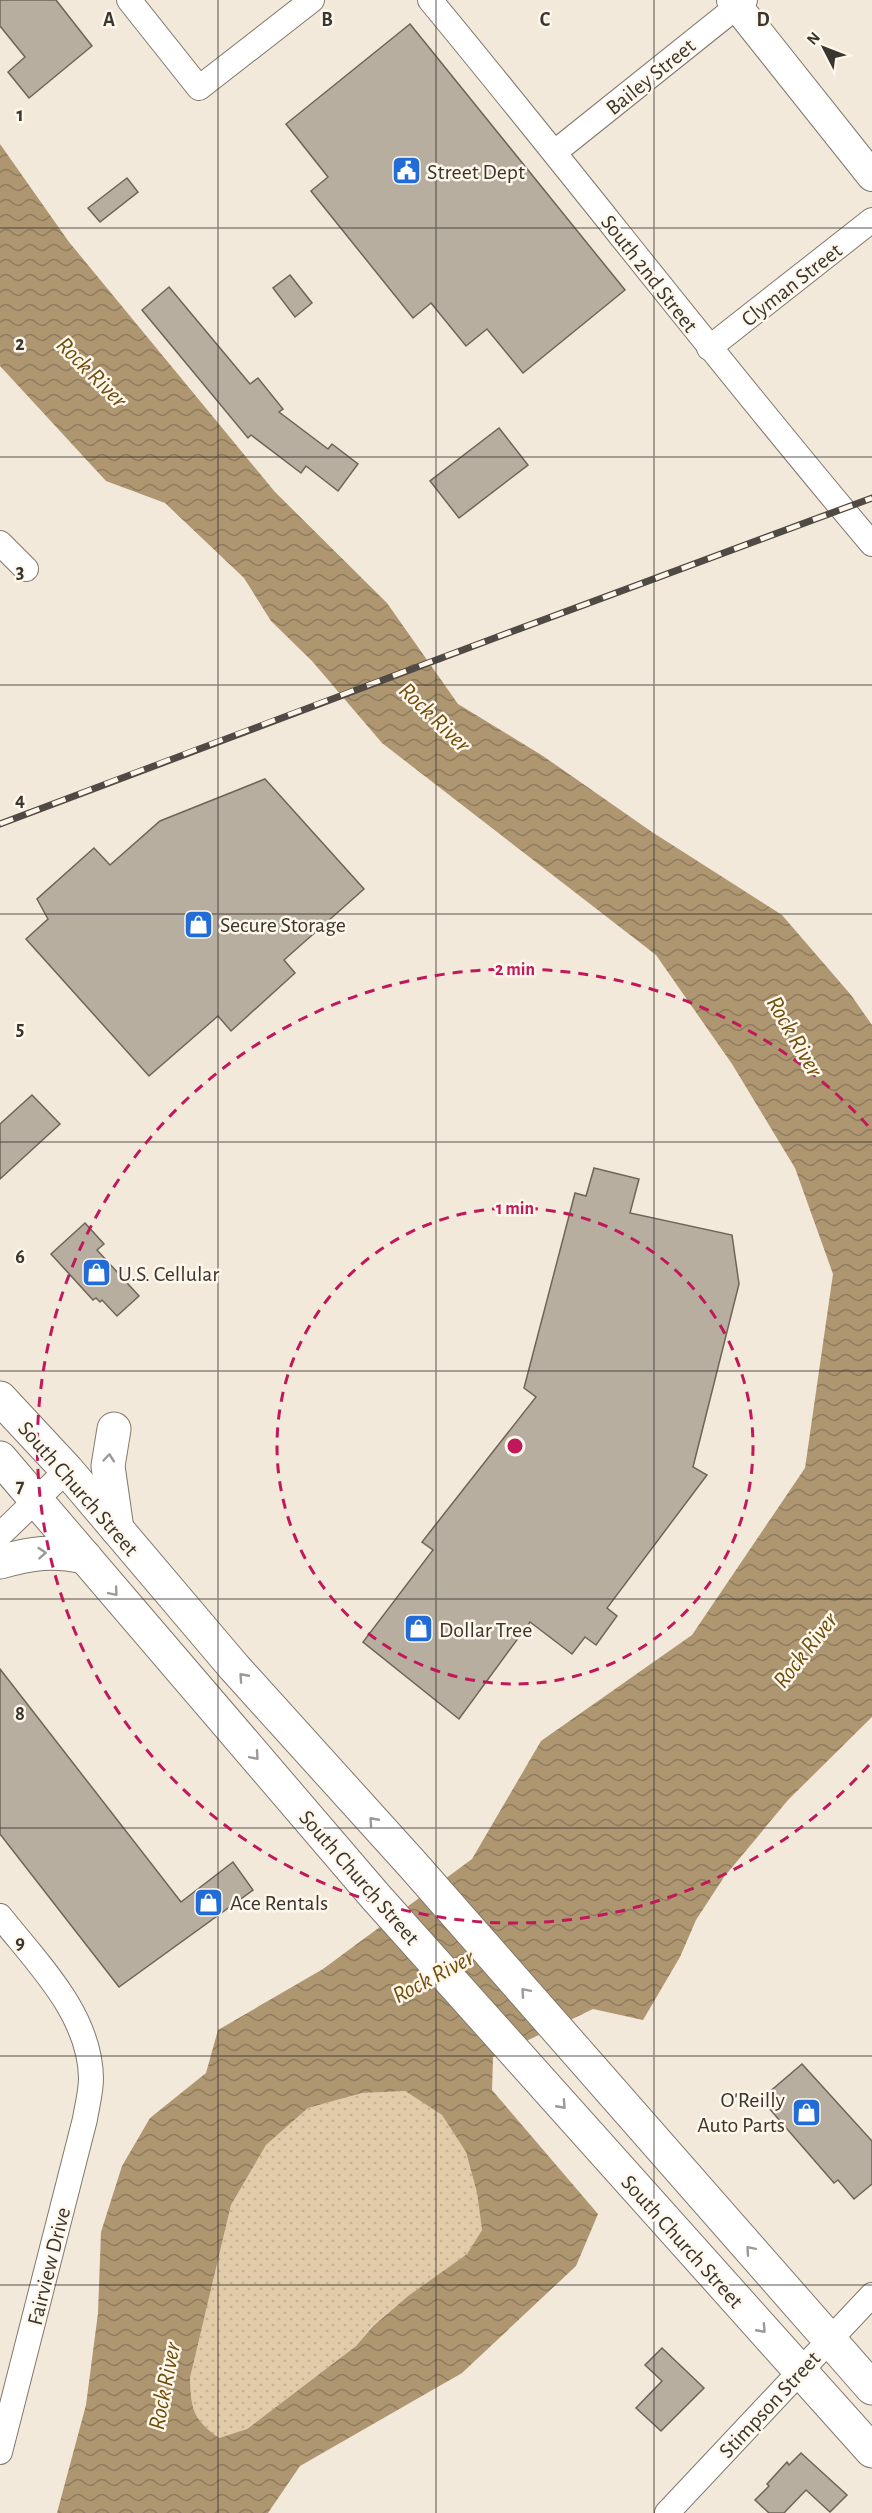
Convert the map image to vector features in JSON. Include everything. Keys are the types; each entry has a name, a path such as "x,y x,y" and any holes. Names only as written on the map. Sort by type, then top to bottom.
{"main road":[{"name":"South Church Street","path":"0,1398 67,1470 234,1667 413,1865 872,2388"},
{"path":"114,1429 108,1466 117,1529"},
{"name":"South Church Street","path":"0,1458 375,1896 872,2451"},
{"path":"0,1562 26,1555 61,1552 85,1557"}],"street":[{"path":"129,0 200,88 312,0"},
{"name":"South 2nd Street","path":"430,0 555,152 709,348 872,544"},
{"path":"738,2 872,176"},
{"name":"Bailey Street","path":"555,152 738,2"},
{"name":"Clyman Street","path":"709,348 872,220"},
{"path":"0,543 26,569"},
{"path":"0,1535 67,1470"},
{"name":"Fairview Drive","path":"0,1916 59,1992 77,2021 84,2037 91,2079 85,2119 0,2452"},
{"name":"Stimpson Street","path":"667,2513 872,2295"}],"shaded area":[{"path":"405,2091 442,2115 466,2152 477,2193 482,2230 467,2254 408,2296 372,2326 356,2346 247,2429 219,2438 204,2425 195,2413 191,2398 190,2378 231,2205 266,2145 308,2108 362,2093"}],"water":[{"name":"Rock River","path":"0,144 69,242 275,492 387,603 458,704 543,756 652,832 782,915 851,995 872,1025 872,1717 788,1800 724,1877 696,1920 680,1957 643,2020 593,2009 493,2057 492,2090 598,2214 576,2266 462,2373 300,2466 268,2513 57,2513 86,2405 98,2313 101,2232 122,2166 150,2118 206,2073 218,2030 323,1969 472,1859 541,1741 692,1635 805,1468 833,1274 795,1168 732,1064 656,955 382,743 312,661 271,621 244,578 165,503 106,481 0,366","holes":["405,2091 442,2115 466,2152 477,2193 482,2230 467,2254 408,2296 373,2326 356,2346 247,2429 219,2438 204,2425 195,2413 191,2398 190,2378 231,2205 266,2145 308,2108 362,2093"]}],"building":[{"path":"0,0 56,0 92,46 29,98 8,72 25,57 0,26"},
{"path":"410,24 625,290 523,373 487,329 466,346 431,303 413,318 311,191 328,177 286,124"},
{"path":"127,178 138,192 100,222 88,208"},
{"path":"290,275 312,303 295,317 273,288"},
{"path":"169,287 250,384 258,378 283,409 279,412 328,449 332,444 358,464 338,491 306,466 301,473 251,435 248,438 142,310"},
{"path":"499,428 528,465 459,518 430,481"},
{"path":"265,779 364,889 284,960 295,973 231,1031 218,1016 149,1076 26,939 48,919 37,899 94,848 110,865 160,821"},
{"path":"32,1095 60,1124 0,1179 0,1124"},
{"path":"594,1168 639,1179 630,1213 732,1235 739,1284 693,1467 707,1475 607,1608 617,1616 596,1645 585,1637 572,1654 530,1622 459,1719 363,1642 433,1550 422,1542 536,1397 524,1388 575,1193 586,1196"},
{"path":"85,1223 104,1244 97,1250 139,1296 117,1316 102,1300 100,1302 96,1298 93,1300 51,1254"},
{"path":"0,1669 181,1902 233,1862 253,1890 119,1987 0,1834"},
{"path":"802,2064 872,2141 872,2184 854,2199 838,2180 834,2183 761,2099"},
{"path":"662,2348 704,2388 661,2431 636,2408 662,2381 645,2365"},
{"path":"801,2453 847,2495 830,2512 806,2490 784,2513 769,2513 755,2500 787,2462 789,2465"}],"railway":[{"path":"0,824 872,498"}],"place":[{"name":"Street Dept","path":"406,171"},
{"name":"Secure Storage","path":"199,924"},
{"name":"U.S. Cellular","path":"97,1273"},
{"name":"Dollar Tree","path":"418,1629"},
{"name":"Ace Rentals","path":"209,1902"},
{"name":"O'Reilly Auto Parts","path":"806,2112"}]}
